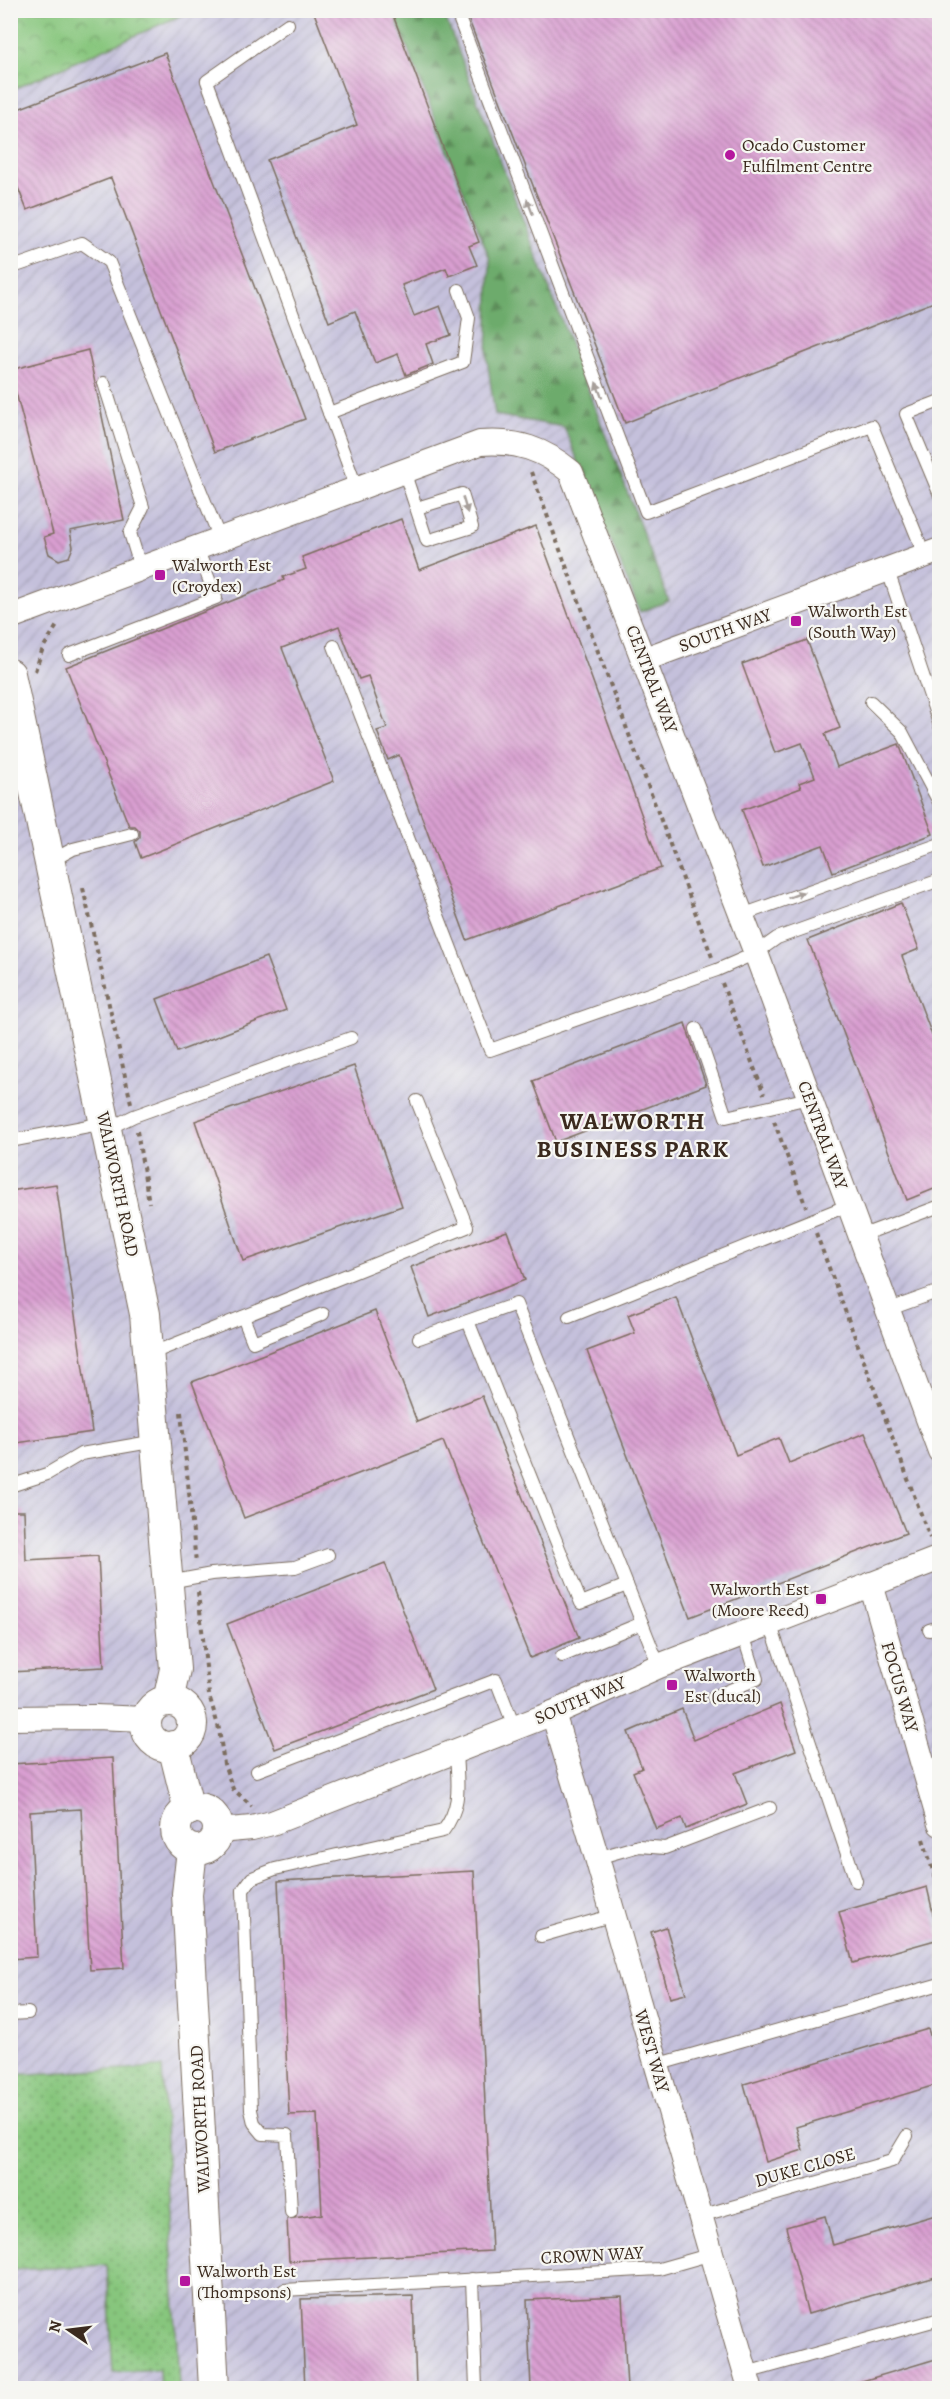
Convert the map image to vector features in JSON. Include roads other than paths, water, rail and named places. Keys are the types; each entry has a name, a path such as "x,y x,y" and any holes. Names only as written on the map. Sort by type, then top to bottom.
{"street":[{"name":"CENTRAL WAY","path":"10,617 480,443 504,441 531,447 552,456 572,472 742,915 939,1452"},
{"name":"SOUTH WAY","path":"645,659 932,553"},
{"name":"WALWORTH ROAD","path":"10,674 145,1314 175,1669 157,1710"},
{"name":"SOUTH WAY","path":"218,1831 252,1828 272,1822 553,1713 659,1666 939,1558"},
{"name":"FOCUS WAY","path":"871,1584 939,1824"},
{"path":"10,1718 95,1716 157,1710"},
{"path":"157,1710 146,1727 153,1740 159,1744 173,1746 189,1810"},
{"name":"WEST WAY","path":"553,1713 614,1915 748,2381"},
{"path":"203,1809 215,1818 218,1831 216,1838 207,1848 192,1850 180,1842 177,1828 182,1815 189,1810 203,1809"},
{"name":"WALWORTH ROAD","path":"192,1850 187,1894 214,2388"}],"lane":[{"path":"456,10 646,512 872,426 932,553"},
{"path":"288,24 207,81 357,489"},
{"path":"19,265 82,243 109,262 220,539"},
{"path":"329,413 463,362 469,318 459,290"},
{"path":"105,383 143,507 130,534 141,569"},
{"path":"939,401 906,414 939,495"},
{"path":"404,471 427,541 472,527 462,494 417,508"},
{"path":"69,655 216,598 197,548"},
{"path":"888,571 939,726"},
{"path":"334,646 490,1050 717,970 756,953 777,938 939,880"},
{"path":"871,702 902,732 939,804"},
{"path":"50,862 73,849 132,834"},
{"path":"742,915 939,844"},
{"path":"696,1029 726,1117 809,1098"},
{"path":"10,1141 106,1126 351,1038"},
{"path":"149,1354 467,1227 417,1101"},
{"path":"569,1317 849,1205"},
{"path":"860,1236 939,1206"},
{"path":"887,1310 939,1291"},
{"path":"419,1338 516,1304 659,1666"},
{"path":"243,1317 253,1342 323,1314"},
{"path":"468,1321 581,1603 627,1585"},
{"path":"10,1486 47,1474 81,1454 156,1441"},
{"path":"168,1582 212,1574 295,1567 328,1556"},
{"path":"562,1656 642,1623"},
{"path":"770,1623 856,1881"},
{"path":"713,1697 757,1679 743,1634"},
{"path":"257,1771 496,1680 510,1716"},
{"path":"291,2212 286,2135 263,2134 254,2123 251,2110 243,1890 252,1878 275,1869 443,1831 454,1816 457,1805 456,1751"},
{"path":"597,1858 639,1846 664,1848 770,1808"},
{"path":"541,1936 614,1915"},
{"path":"656,2065 939,1983"},
{"path":"10,2014 28,2013"},
{"name":"DUKE CLOSE","path":"700,2216 892,2161 907,2136"},
{"name":"CROWN WAY","path":"284,2290 659,2269 712,2254"},
{"path":"472,2279 476,2388"},
{"path":"748,2381 939,2319"}],"place":[{"name":"Ocado Customer Fulfilment Centre","path":"730,155"},
{"name":"Walworth Est (Croydex)","path":"160,575"},
{"name":"Walworth Est (South Way)","path":"796,621"},
{"name":"Walworth Est (Moore Reed)","path":"821,1599"},
{"name":"Walworth Est (ducal)","path":"672,1685"},
{"name":"Walworth Est (Thompsons)","path":"185,2281"}],"district":[{"name":"WALWORTH BUSINESS PARK","path":"633,1135"}]}
